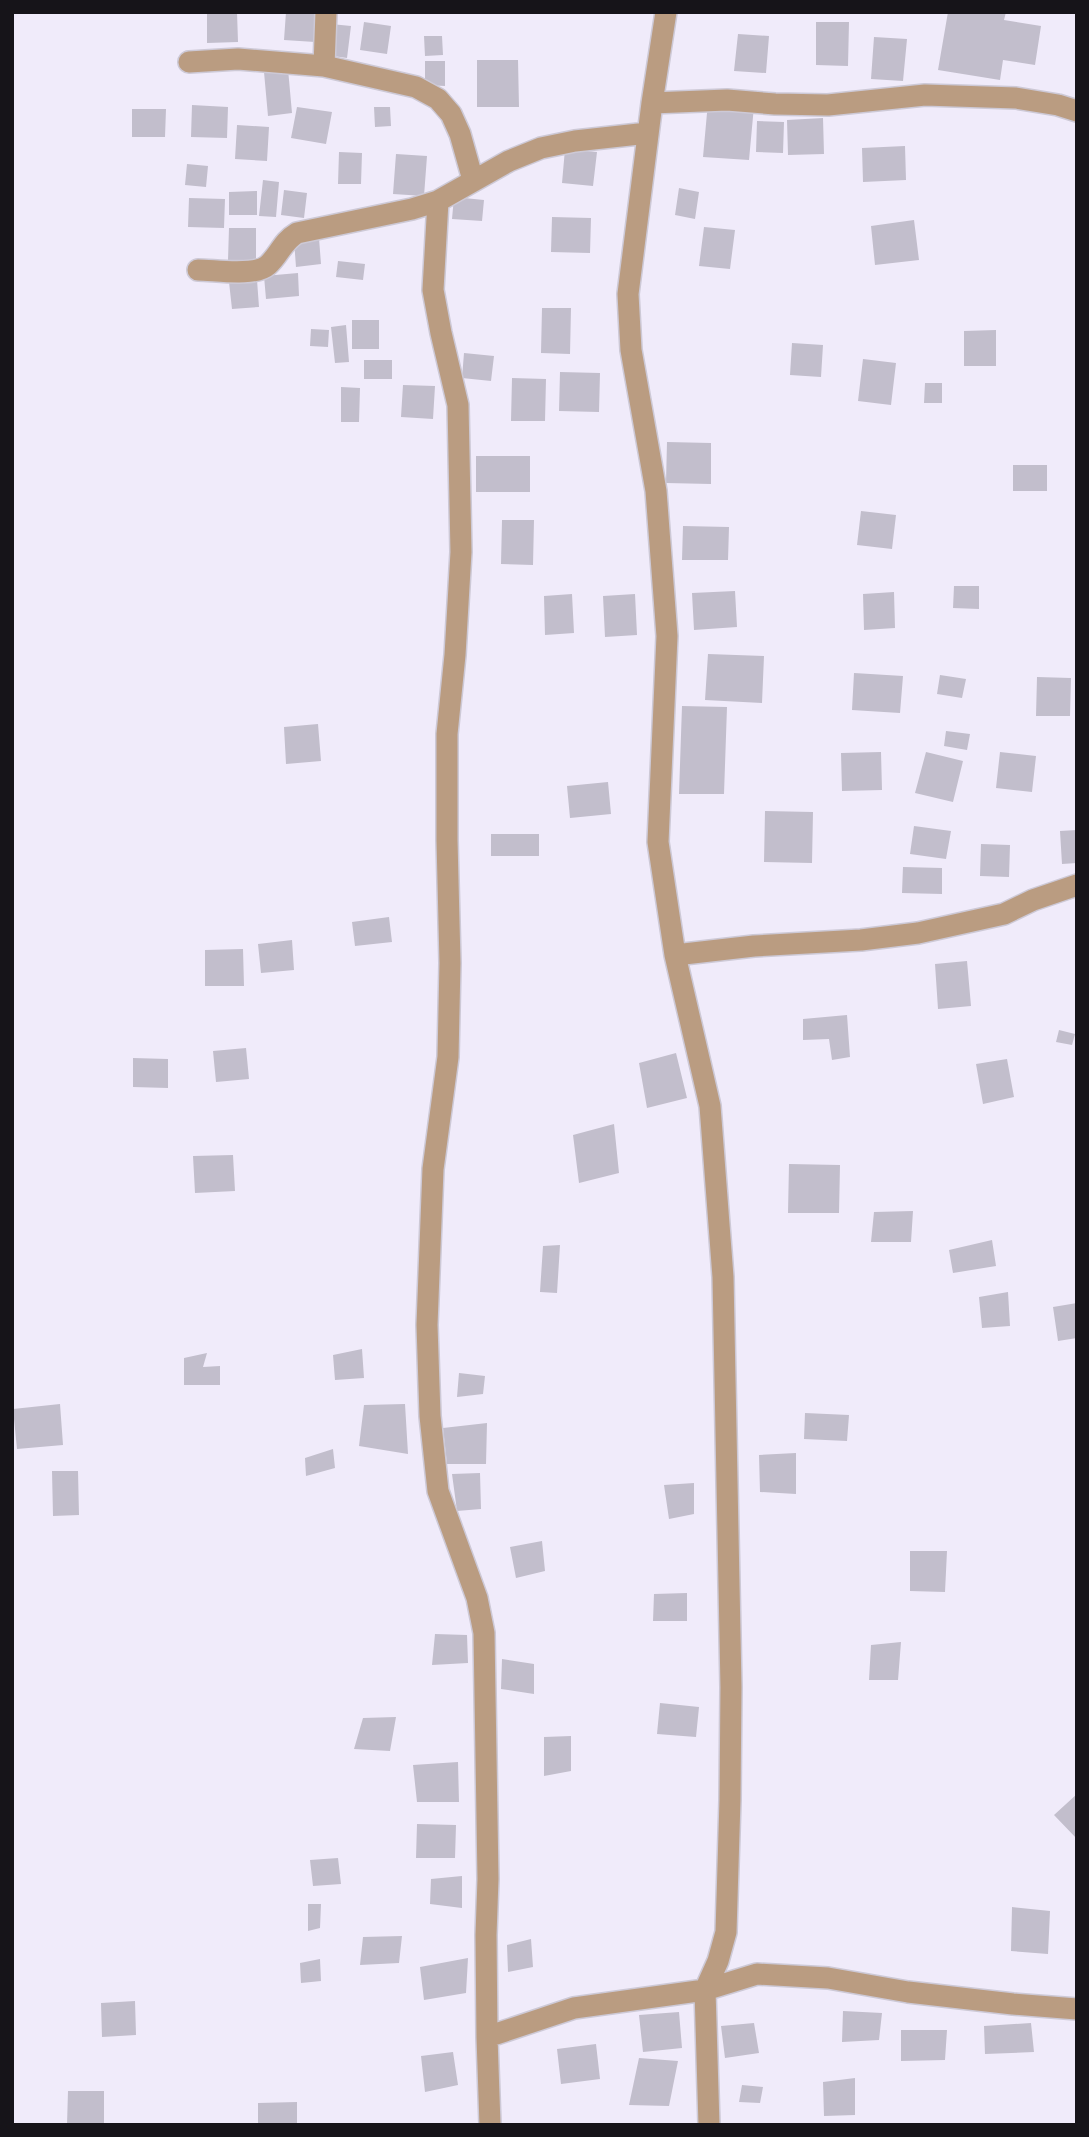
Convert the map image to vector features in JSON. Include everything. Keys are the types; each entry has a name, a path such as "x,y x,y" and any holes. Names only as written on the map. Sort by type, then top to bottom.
{"street":[{"path":"324,66 326,12"},
{"path":"666,12 628,294 631,350 656,491 667,636 658,842 675,954 710,1106 723,1277 731,1687 730,1800 726,1932 718,1961 705,1990 709,2125"},
{"path":"189,62 238,59 324,66 416,87 438,99 451,114 460,134 473,180"},
{"path":"652,103 727,100 828,106 925,95 1016,98 1077,111"},
{"path":"198,270 256,272 268,265 287,239 297,233 438,201 509,161 541,148 575,141 648,133"},
{"path":"438,201 433,290 458,405 460,552 455,655 447,734 450,963 448,1057 433,1169 427,1325 430,1416 438,1491 477,1598 484,1633 490,2125"},
{"path":"675,954 918,933 1004,914 1033,900 1077,885"},
{"path":"487,2037 574,2008 705,1990 757,1975 828,1978 908,1992 1077,2009"}],"building":[{"path":"207,12 237,12 238,42 207,43"},
{"path":"286,12 317,14 315,42 284,40"},
{"path":"948,12 1006,12 1004,20 1041,26 1035,65 1003,60 1000,80 938,70"},
{"path":"364,22 391,26 387,54 360,50"},
{"path":"816,22 849,22 848,66 816,65"},
{"path":"331,24 351,26 347,58 326,55"},
{"path":"738,34 769,36 766,73 734,71"},
{"path":"424,36 442,36 443,55 425,56"},
{"path":"874,37 907,39 903,81 871,79"},
{"path":"477,60 518,60 519,107 477,107"},
{"path":"425,61 445,61 445,86 425,85"},
{"path":"288,69 292,113 268,116 264,72"},
{"path":"708,102 754,106 749,160 703,157"},
{"path":"192,105 228,107 227,138 191,137"},
{"path":"297,107 332,112 326,144 291,138"},
{"path":"374,107 390,107 391,126 375,127"},
{"path":"132,109 166,109 165,137 132,137"},
{"path":"823,118 824,154 788,155 787,120"},
{"path":"757,121 784,122 783,153 756,152"},
{"path":"237,125 269,127 267,161 235,159"},
{"path":"905,146 906,180 863,182 862,148"},
{"path":"565,149 597,152 593,186 562,183"},
{"path":"339,152 362,153 361,184 338,184"},
{"path":"396,154 427,156 424,196 393,194"},
{"path":"187,164 208,166 206,187 185,185"},
{"path":"263,180 279,182 276,217 259,216"},
{"path":"679,188 699,192 695,219 675,215"},
{"path":"284,190 307,193 304,218 281,215"},
{"path":"257,191 257,215 229,215 229,192"},
{"path":"454,197 484,200 482,221 452,219"},
{"path":"189,198 225,199 224,228 188,227"},
{"path":"552,217 591,218 590,253 551,252"},
{"path":"914,220 919,260 875,265 871,226"},
{"path":"704,227 735,230 730,269 699,266"},
{"path":"229,228 256,228 256,261 228,260"},
{"path":"319,238 321,264 296,267 294,240"},
{"path":"338,261 365,264 363,280 336,277"},
{"path":"298,273 299,296 266,299 264,276"},
{"path":"257,280 259,307 232,309 229,282"},
{"path":"542,308 571,308 570,354 541,353"},
{"path":"352,320 379,320 379,349 352,349"},
{"path":"346,325 349,362 335,363 331,327"},
{"path":"311,329 329,330 328,347 310,346"},
{"path":"996,330 996,366 964,366 964,331"},
{"path":"792,343 823,345 821,377 790,375"},
{"path":"464,353 494,356 491,381 462,378"},
{"path":"863,359 896,363 891,405 858,401"},
{"path":"364,360 392,360 392,379 364,379"},
{"path":"560,372 600,373 599,412 559,411"},
{"path":"512,378 546,379 545,421 511,421"},
{"path":"925,383 942,383 942,403 924,403"},
{"path":"403,385 435,386 433,419 401,417"},
{"path":"341,387 360,388 359,422 341,422"},
{"path":"667,442 711,443 711,484 666,483"},
{"path":"476,456 530,456 530,492 476,492"},
{"path":"1013,465 1047,465 1047,491 1013,491"},
{"path":"861,511 896,515 892,549 857,545"},
{"path":"502,520 534,520 533,565 501,564"},
{"path":"683,526 729,527 728,560 682,560"},
{"path":"954,586 979,586 979,609 953,608"},
{"path":"735,591 737,627 694,630 692,593"},
{"path":"894,592 895,628 864,630 863,594"},
{"path":"572,594 574,633 545,635 544,596"},
{"path":"635,594 637,635 605,637 603,596"},
{"path":"708,654 764,656 762,703 705,700"},
{"path":"854,673 903,676 900,713 852,710"},
{"path":"940,675 966,679 962,698 937,694"},
{"path":"1037,677 1071,678 1070,716 1036,716"},
{"path":"682,706 727,707 724,794 679,794"},
{"path":"318,724 321,761 286,764 284,727"},
{"path":"946,731 970,734 967,750 944,746"},
{"path":"881,752 882,790 842,791 841,753"},
{"path":"926,752 963,761 953,802 915,793"},
{"path":"1000,752 1036,756 1032,792 996,788"},
{"path":"608,782 611,814 570,818 567,786"},
{"path":"765,811 813,812 812,863 764,862"},
{"path":"914,826 951,831 946,859 910,854"},
{"path":"1077,830 1077,863 1062,864 1060,831"},
{"path":"491,834 539,834 539,856 491,856"},
{"path":"981,844 1010,845 1009,877 980,876"},
{"path":"903,867 942,868 942,894 902,893"},
{"path":"389,917 392,942 355,946 352,922"},
{"path":"292,940 294,970 261,973 258,944"},
{"path":"243,949 244,986 205,986 205,950"},
{"path":"967,961 971,1006 938,1009 935,964"},
{"path":"847,1015 850,1057 832,1060 829,1039 803,1040 803,1019"},
{"path":"1059,1030 1075,1034 1072,1045 1056,1042"},
{"path":"246,1048 249,1079 216,1082 213,1051"},
{"path":"676,1053 687,1098 647,1108 639,1063"},
{"path":"133,1058 168,1059 168,1088 133,1087"},
{"path":"1007,1059 1014,1097 983,1104 976,1064"},
{"path":"614,1124 619,1173 579,1183 573,1135"},
{"path":"233,1155 235,1191 195,1193 193,1156"},
{"path":"789,1164 840,1165 839,1213 788,1213"},
{"path":"913,1211 911,1242 871,1242 874,1212"},
{"path":"992,1240 996,1266 953,1273 949,1250"},
{"path":"560,1245 557,1293 540,1292 543,1246"},
{"path":"1008,1292 1010,1326 982,1328 979,1297"},
{"path":"1077,1303 1077,1338 1058,1341 1053,1307"},
{"path":"362,1349 364,1378 335,1380 333,1355"},
{"path":"207,1353 203,1367 220,1366 220,1385 184,1385 184,1358"},
{"path":"459,1373 485,1376 483,1394 457,1397"},
{"path":"60,1404 63,1445 17,1449 13,1409"},
{"path":"405,1404 408,1454 359,1446 364,1405"},
{"path":"805,1413 849,1415 847,1441 804,1439"},
{"path":"487,1423 486,1464 447,1464 443,1428"},
{"path":"333,1449 335,1468 306,1476 305,1458"},
{"path":"796,1453 796,1494 760,1492 759,1455"},
{"path":"52,1471 78,1471 79,1515 53,1516"},
{"path":"480,1473 481,1509 457,1511 452,1474"},
{"path":"694,1483 694,1514 669,1519 664,1485"},
{"path":"542,1541 545,1571 516,1578 510,1547"},
{"path":"910,1551 947,1551 945,1592 910,1591"},
{"path":"687,1593 687,1621 653,1621 654,1594"},
{"path":"435,1634 467,1635 468,1663 432,1665"},
{"path":"901,1642 898,1680 869,1680 871,1645"},
{"path":"502,1659 534,1664 534,1694 501,1689"},
{"path":"660,1703 699,1707 696,1737 657,1734"},
{"path":"396,1717 390,1751 354,1749 363,1718"},
{"path":"571,1736 571,1771 544,1776 544,1737"},
{"path":"458,1762 459,1802 417,1802 413,1765"},
{"path":"1077,1794 1077,1839 1054,1815"},
{"path":"417,1824 456,1825 455,1858 416,1858"},
{"path":"338,1858 341,1884 313,1886 310,1860"},
{"path":"462,1876 462,1908 430,1904 431,1879"},
{"path":"308,1904 321,1904 320,1928 308,1931"},
{"path":"1012,1907 1050,1911 1048,1954 1011,1951"},
{"path":"402,1936 399,1963 360,1965 363,1937"},
{"path":"531,1939 533,1967 508,1972 507,1945"},
{"path":"468,1958 466,1993 424,2000 420,1967"},
{"path":"320,1959 321,1981 301,1983 300,1963"},
{"path":"135,2001 136,2035 102,2037 101,2003"},
{"path":"843,2011 882,2013 879,2040 842,2042"},
{"path":"679,2012 682,2048 643,2052 639,2015"},
{"path":"754,2023 759,2053 725,2058 721,2026"},
{"path":"1031,2023 1034,2052 985,2054 984,2026"},
{"path":"901,2030 947,2030 945,2060 901,2061"},
{"path":"596,2044 600,2079 561,2084 557,2049"},
{"path":"453,2052 458,2085 425,2092 421,2056"},
{"path":"639,2058 678,2061 669,2106 629,2105"},
{"path":"855,2078 855,2115 824,2116 823,2082"},
{"path":"742,2085 763,2087 760,2103 739,2102"},
{"path":"68,2091 104,2091 104,2125 67,2125"},
{"path":"297,2102 297,2125 258,2125 258,2103"}]}
